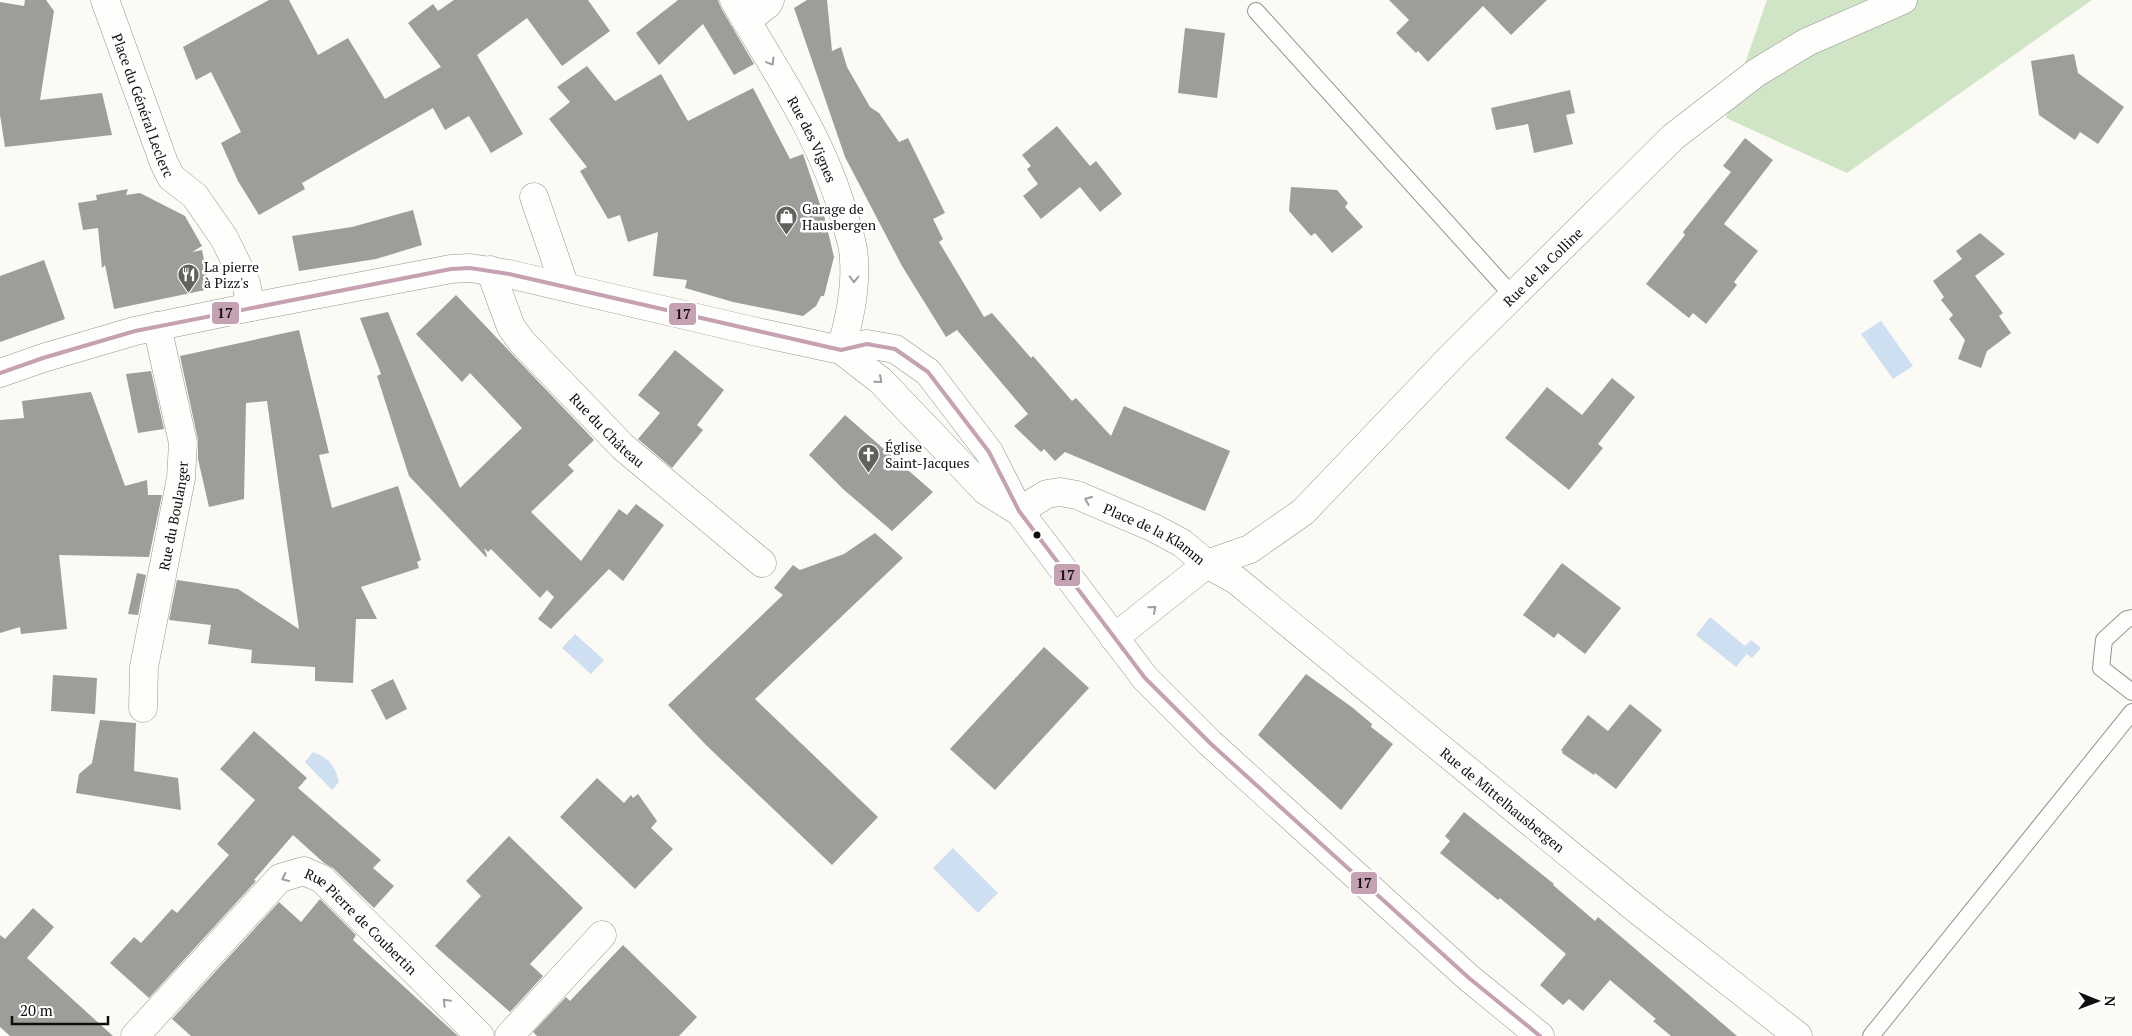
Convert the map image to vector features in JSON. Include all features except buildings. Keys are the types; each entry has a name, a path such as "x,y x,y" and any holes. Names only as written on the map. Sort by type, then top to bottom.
{"street":[{"name":"Place du Général Leclerc","path":"105,0 164,163 172,177 195,196 224,238 246,283 251,307"},
{"path":"740,10 768,4 770,0"},
{"name":"Rue de la Colline","path":"1207,564 1250,549 1303,512 1455,353 1673,137 1756,73 1807,42 1903,0"},
{"name":"Rue des Vignes","path":"740,10 822,153 838,193 854,258 851,312 841,350"},
{"path":"534,197 565,287"},
{"path":"0,373 43,358 157,326 451,269 490,270 841,350 881,380 986,491 1019,511"},
{"name":"Rue du Château","path":"490,270 508,320 522,342 623,447 762,563"},
{"name":"Rue du Boulanger","path":"143,708 144,667 181,478 184,443 157,326"},
{"path":"841,350 867,344 895,349 928,372 989,452 1019,511 1145,678 1198,731 1468,978 1540,1036"},
{"name":"Place de la Klamm","path":"1019,511 1047,494 1060,492 1077,495 1154,528 1182,543 1207,564 1114,638"},
{"name":"Rue de Mittelhausbergen","path":"1207,564 1236,580 1627,901 1798,1036"},
{"name":"Rue Pierre de Coubertin","path":"135,1036 280,878 304,871 322,878 480,1036"},
{"path":"509,1036 602,934"}],"lane":[{"path":"1256,11 1512,296"},
{"path":"2132,618 2126,619 2104,640 2101,668 2132,692"},
{"path":"1871,1036 2132,712"}],"green space":[{"path":"1767,0 2092,0 1847,173 1726,118"}],"water":[{"path":"1881,321 1913,366 1893,379 1861,334"},
{"path":"1710,617 1745,646 1751,640 1761,648 1752,658 1747,654 1736,667 1696,635"},
{"path":"575,634 604,660 591,674 562,648"},
{"path":"313,752 327,760 335,771 339,782 332,790 305,762"},
{"path":"953,848 998,893 978,913 933,868"}],"transit line":[{"name":"17","path":"0,373 43,358 135,331 451,269 470,268 509,274 841,350 867,344 895,349 928,372 989,452 1019,511 1145,678 1210,743 1469,978 1540,1036"}],"place":[{"name":"Garage de Hausbergen","path":"786,235"},
{"name":"La pierre à Pizz's","path":"188,293"},
{"name":"Église Saint-Jacques","path":"869,473"}]}
